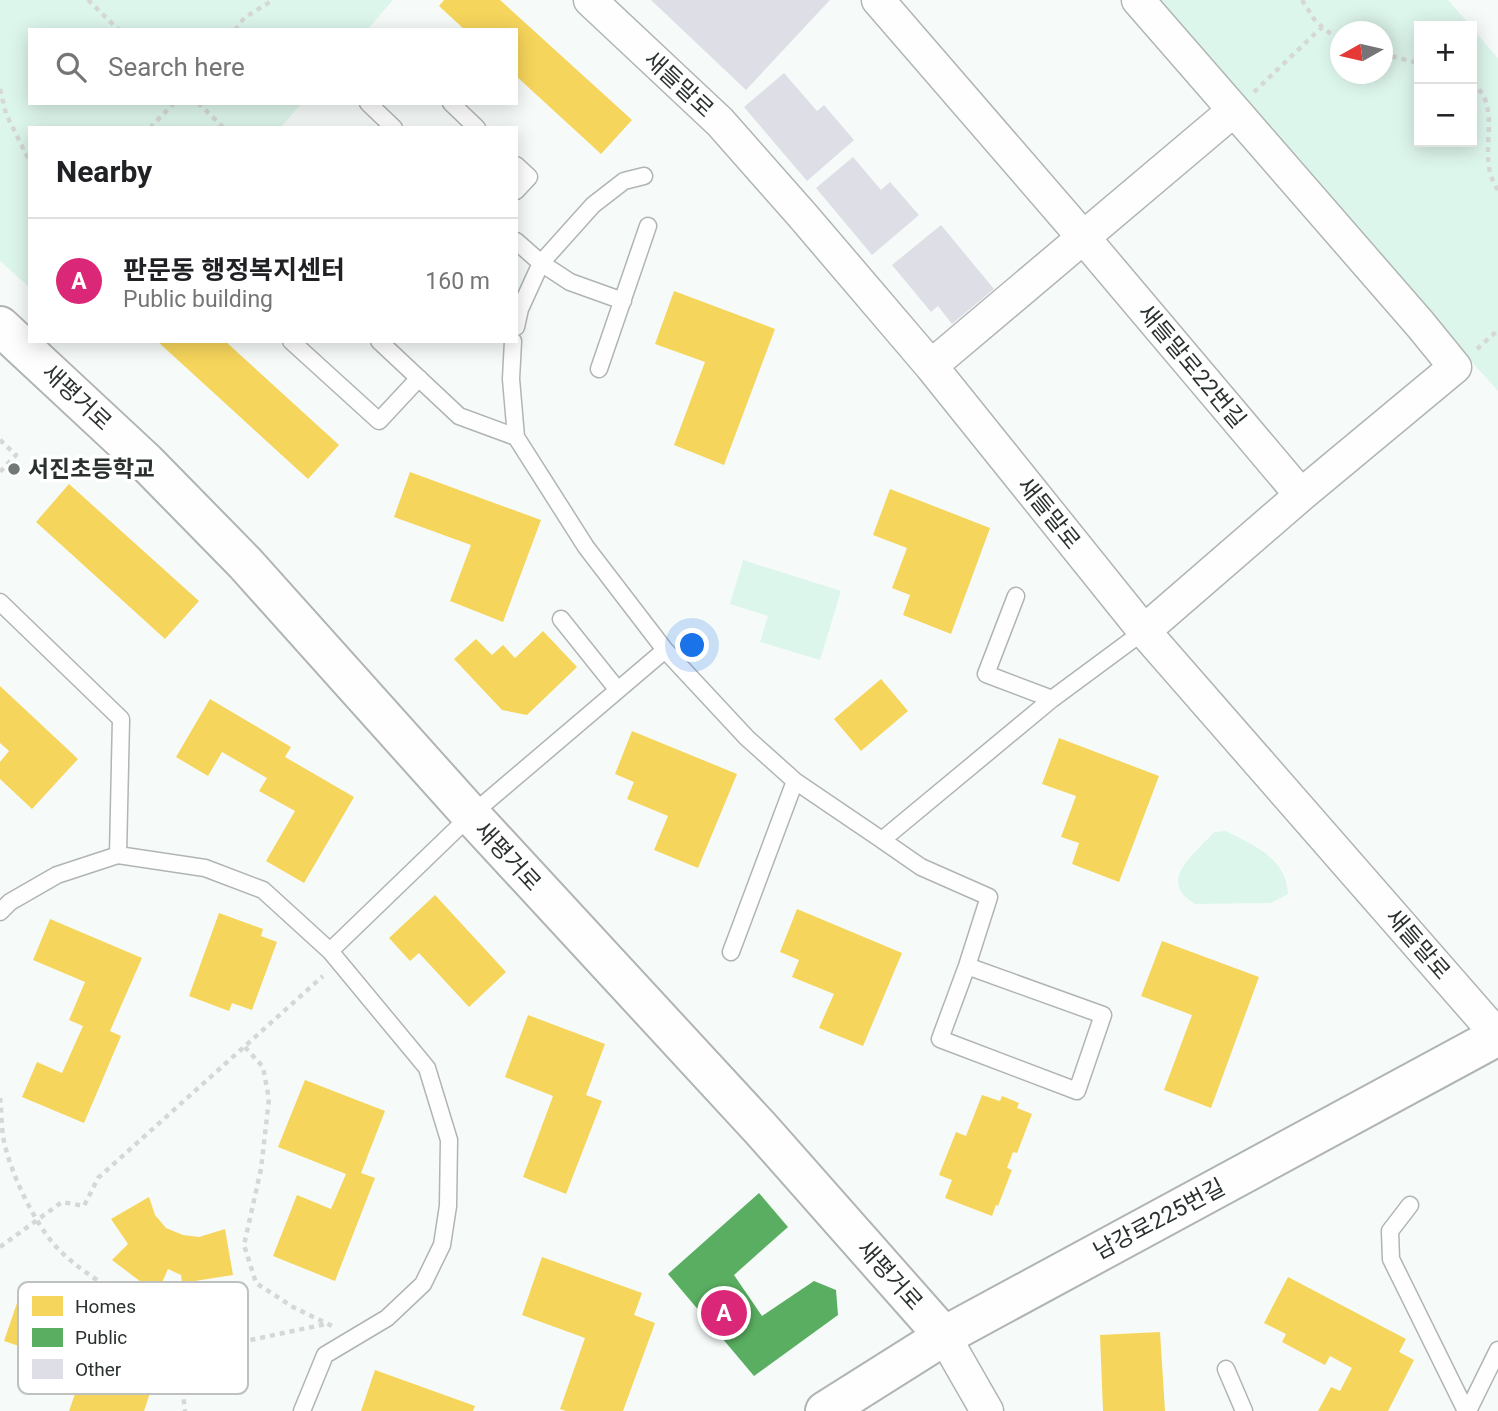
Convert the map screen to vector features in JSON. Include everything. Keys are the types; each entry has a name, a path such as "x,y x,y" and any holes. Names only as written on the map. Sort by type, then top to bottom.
{"street":[{"name":"새들말로","path":"590,0 720,122 931,366 1144,631 1498,1036"},
{"name":"새들말로22번길","path":"878,0 1083,237 1300,495"},
{"path":"1138,0 1420,324 1455,368 1300,495 1144,631"},
{"path":"931,366 1233,111"},
{"name":"새평거로","path":"0,326 146,462 245,563 471,815 761,1129 944,1336 987,1411"},
{"name":"남강로225번길","path":"825,1411 944,1336 1498,1036"}],"lane":[{"path":"370,105 392,126"},
{"path":"453,105 475,126"},
{"path":"518,167 529,177 518,189"},
{"path":"518,318 541,263 593,205 624,181 644,176"},
{"path":"599,369 648,226"},
{"path":"518,244 570,282 622,301"},
{"path":"292,343 379,421 419,378"},
{"path":"381,343 459,416 516,437"},
{"path":"513,343 511,379 516,437 586,547 665,650 747,738 795,781 921,867 989,897 940,1039 1077,1091 1103,1015 967,966"},
{"path":"1017,596 986,674 1052,699"},
{"path":"0,602 121,719 118,855"},
{"path":"561,619 617,689"},
{"path":"882,841 1052,699 1144,631"},
{"path":"334,956 471,815 665,650"},
{"path":"731,952 795,781"},
{"path":"0,912 10,902 57,875 118,855 205,869 263,890 334,956 427,1068 449,1140 448,1206 442,1245 423,1284 387,1318 325,1355 302,1411"},
{"path":"1410,1205 1390,1231 1391,1259 1467,1411"},
{"path":"1467,1411 1498,1350"},
{"path":"1226,1369 1244,1411"}],"path":[{"path":"88,0 118,28"},
{"path":"236,28 244,18 273,0"},
{"path":"1302,0 1322,27 1330,33"},
{"path":"1233,111 1322,27"},
{"path":"1393,57 1414,62"},
{"path":"1474,84 1484,96 1490,123 1487,161 1491,180 1498,190"},
{"path":"0,89 6,114 28,158"},
{"path":"152,126 172,105"},
{"path":"200,105 222,126"},
{"path":"0,440 16,455 0,472"},
{"path":"0,1247 62,1202 84,1206 98,1178 245,1047 334,956"},
{"path":"245,1047 263,1067 269,1099 261,1169 244,1245 256,1283 293,1307 355,1337"},
{"path":"0,1098 5,1145 24,1198 52,1242 82,1270 101,1282"},
{"path":"248,1340 327,1323"}],"green space":[{"path":"0,0 393,0 369,28 28,28 28,105 300,105 282,126 28,126 28,286 0,261"},
{"path":"1158,0 1448,0 1467,21 1414,21 1414,147 1477,147 1477,34 1498,58 1498,391 1412,296"},
{"path":"743,560 841,591 820,660 760,642 768,616 730,604"},
{"path":"1225,831 1257,847 1275,862 1282,871 1288,894 1271,903 1195,904 1184,895 1179,886 1182,868 1214,832"}],"building: Homes":[{"path":"444,0 500,0 632,120 601,154 518,78 518,28 463,28 439,6"},
{"path":"674,291 775,329 724,465 674,445 705,362 655,344"},
{"path":"159,343 227,343 339,445 308,479"},
{"path":"410,472 541,520 503,622 450,601 471,545 394,517"},
{"path":"69,484 199,601 165,639 36,522"},
{"path":"890,489 990,528 951,634 903,615 910,595 892,588 907,548 873,535"},
{"path":"543,631 577,667 527,715 502,710 454,659 476,639 492,655 503,645 515,658"},
{"path":"881,679 908,711 861,751 834,719"},
{"path":"0,686 78,759 32,809 0,779 0,762 9,751 0,743"},
{"path":"210,699 291,747 285,757 354,797 304,883 266,861 295,811 259,791 267,778 222,752 208,776 176,757"},
{"path":"632,731 737,774 698,868 654,850 668,816 627,799 634,782 615,774"},
{"path":"1059,738 1159,776 1119,882 1072,864 1079,843 1061,837 1076,796 1042,784"},
{"path":"435,895 506,972 469,1007 419,953 410,961 389,938"},
{"path":"797,909 902,953 863,1046 819,1028 834,994 792,977 799,960 780,952"},
{"path":"219,913 263,929 261,936 277,942 252,1010 232,1003 229,1011 189,996"},
{"path":"50,919 142,958 110,1031 121,1036 84,1123 22,1097 37,1062 62,1073 83,1026 69,1020 85,982 33,960"},
{"path":"1162,941 1259,977 1211,1108 1164,1090 1192,1015 1141,996"},
{"path":"528,1015 605,1044 586,1095 602,1101 566,1194 523,1177 553,1096 505,1077"},
{"path":"305,1080 385,1111 361,1173 375,1178 335,1281 273,1256 297,1195 331,1209 346,1174 278,1147"},
{"path":"982,1095 1000,1101 1002,1096 1019,1103 1017,1108 1032,1114 1017,1153 1013,1152 1007,1168 1012,1170 992,1216 945,1198 952,1180 939,1175 956,1132 966,1136"},
{"path":"149,1197 155,1215 166,1228 183,1235 199,1237 225,1229 233,1275 182,1282 181,1275 168,1269 162,1282 141,1282 112,1260 128,1244 111,1219"},
{"path":"542,1257 642,1293 634,1315 655,1323 623,1411 560,1409 585,1338 522,1315"},
{"path":"1288,1277 1406,1339 1399,1352 1414,1360 1388,1411 1318,1411 1331,1387 1340,1391 1352,1368 1330,1356 1325,1365 1282,1342 1286,1334 1264,1323"},
{"path":"18,1300 18,1346 4,1341"},
{"path":"1160,1332 1165,1411 1103,1411 1100,1335"},
{"path":"375,1370 475,1406 473,1411 361,1411"},
{"path":"75,1394 150,1394 144,1411 69,1411"}],"building: Public":[{"path":"759,1193 788,1227 734,1275 762,1316 814,1281 836,1290 838,1315 754,1376 668,1274"}],"building: Other":[{"path":"651,0 830,0 746,90"},
{"path":"784,73 817,111 824,105 854,140 807,181 744,107"},
{"path":"853,157 881,190 890,182 919,215 872,255 816,188"},
{"path":"941,225 994,289 952,324 938,306 931,312 892,265"}],"place":[{"name":"서진초등학교","path":"14,469"},
{"name":"판문동 행정복지센터","path":"724,1313"}]}
